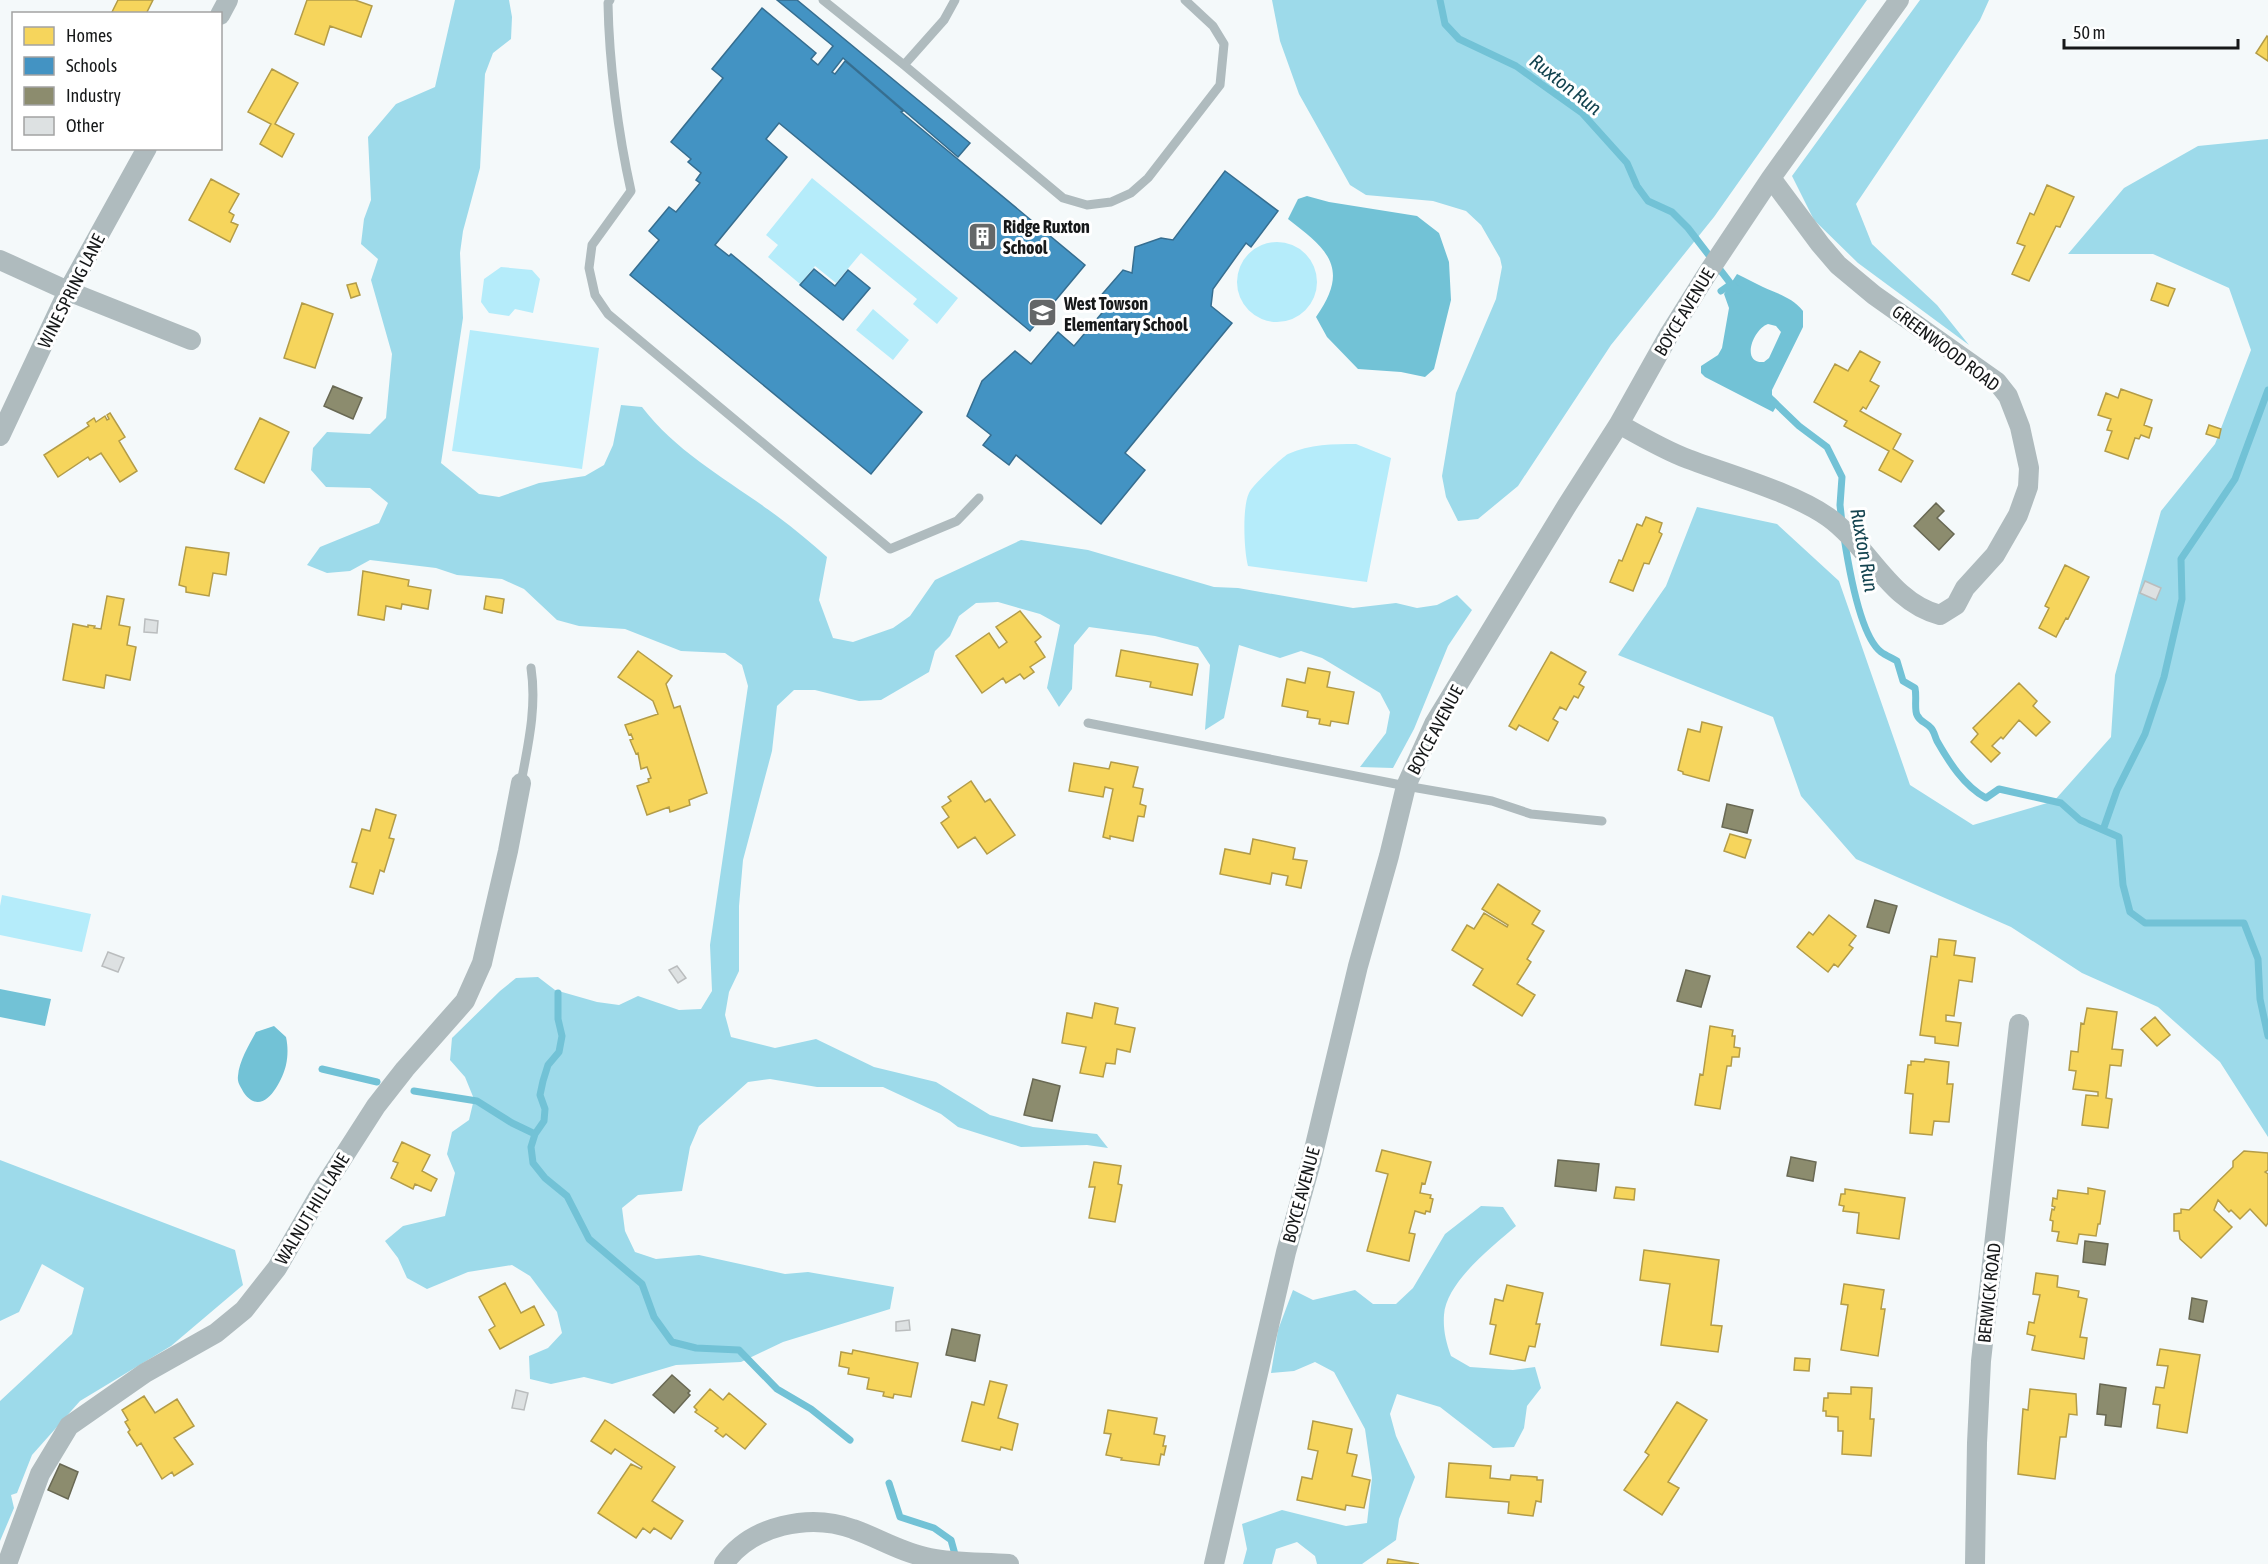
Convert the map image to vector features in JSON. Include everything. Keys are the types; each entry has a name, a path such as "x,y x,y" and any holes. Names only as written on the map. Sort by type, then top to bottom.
{"street":[{"name":"BOYCE AVENUE","path":"1214,1564 1284,1263 1358,966 1406,786 1434,724 1619,424 1670,333 1707,274 1771,178 1899,0"},
{"name":"WINE SPRING LANE","path":"0,436 68,291 146,150"},
{"name":"GREENWOOD ROAD","path":"1619,424 1664,450 1786,497 1829,518 1866,555 1893,588 1924,611 1940,615 1956,605 1965,588 1995,555 2018,514 2028,487 2029,468 2024,444 2008,396 1997,382 1874,296 1838,265 1771,178"},
{"path":"0,260 68,291 191,340"},
{"name":"WALNUT HILL LANE","path":"8,1564 40,1474 69,1426 145,1373 216,1333 244,1310 277,1268 376,1106 405,1069 465,1001 482,963 521,783"},
{"name":"BERWICK ROAD","path":"1974,1564 1981,1361 2019,1024"},
{"path":"724,1564 741,1546 776,1527 795,1523 820,1522 852,1528 894,1548 931,1559 1009,1564"}],"lane":[{"path":"610,0 608,3 608,34 625,165 631,191 592,245 589,268 595,295 608,314 890,549 957,521 979,498"},
{"path":"823,0 1063,198 1087,205 1111,202 1131,193 1148,178 1220,85 1224,44 1213,26 1185,0"},
{"path":"904,65 944,20 955,0"},
{"path":"521,783 532,718 534,689 531,668"},
{"path":"1088,723 1492,801 1531,814 1602,821"}],"shaded area":[{"path":"455,0 509,0 512,17 511,39 493,53 485,74 480,168 463,231 460,253 463,318 441,463 479,494 499,497 539,483 585,476 604,465 613,445 621,405 642,407 656,424 688,453 784,521 827,557 819,600 833,638 853,642 893,628 910,616 935,580 1021,540 1088,550 1214,587 1238,588 1353,608 1396,603 1417,608 1437,605 1457,595 1472,610 1448,646 1414,729 1393,768 1360,767 1386,733 1390,712 1380,693 1322,658 1301,651 1280,658 1239,645 1224,718 1205,730 1210,665 1198,647 1155,636 1089,627 1074,645 1072,689 1059,707 1047,688 1060,625 1040,614 998,602 976,603 959,616 950,636 935,651 929,672 881,700 859,701 815,690 794,690 777,706 772,751 743,860 739,906 739,971 729,992 725,1015 731,1037 775,1048 816,1039 874,1067 936,1082 990,1115 1033,1127 1097,1134 1108,1148 1087,1145 1021,1147 958,1127 941,1114 883,1087 817,1087 770,1079 748,1082 699,1126 690,1147 682,1191 638,1195 622,1208 625,1231 635,1252 656,1259 699,1255 785,1274 808,1272 894,1287 890,1309 783,1342 741,1362 676,1365 612,1384 584,1377 551,1384 530,1379 529,1356 548,1348 562,1333 557,1312 530,1276 512,1265 468,1272 427,1289 407,1278 398,1258 385,1241 403,1226 445,1216 455,1173 447,1154 452,1132 469,1120 474,1099 465,1077 450,1060 452,1038 516,978 538,977 555,990 597,1002 619,1005 638,996 679,1010 701,1009 712,991 710,945 748,686 742,665 725,653 681,651 625,629 579,626 557,620 524,589 502,579 457,575 436,568 370,560 350,571 327,573 307,565 320,547 379,523 388,503 370,488 326,487 311,470 313,448 327,432 370,434 386,418 392,354 371,280 378,259 361,244 364,219 371,200 368,137 396,104 435,87"},
{"path":"1272,0 1867,0 1714,217 1611,345 1518,486 1478,519 1458,521 1446,497 1442,476 1456,393 1496,299 1502,267 1500,258 1481,225 1466,211 1433,201 1366,195 1350,185 1299,94 1280,41"},
{"path":"1920,0 1989,0 1980,20 1856,204 1872,244 1937,305 1969,345 1858,263 1814,220 1792,176"},
{"path":"2268,139 2268,1137 2220,1062 2158,1007 2082,973 2011,927 1856,859 1801,796 1773,717 1618,655 1666,586 1697,507 1777,524 1839,581 1910,785 1973,825 2054,801 2111,737 2115,675 2161,511 2215,444 2251,350 2229,288 2153,254 2068,254 2124,188 2198,146"},
{"path":"812,178 958,298 937,324 913,304 917,299 861,253 836,283 815,266 800,284 768,257 778,245 766,235"},
{"path":"1307,196 1329,202 1417,216 1439,233 1449,262 1451,300 1434,369 1425,377 1401,372 1358,369 1327,337 1316,317 1332,285 1333,272 1330,261 1314,240 1288,219 1298,199"},
{"path":"1277,242 1292,245 1305,254 1314,267 1317,282 1314,297 1305,310 1292,319 1277,322 1262,319 1249,310 1240,297 1237,282 1240,267 1249,254 1262,245"},
{"path":"501,267 532,270 540,279 533,313 515,309 509,316 489,313 481,302 484,279"},
{"path":"1737,274 1789,299 1803,311 1803,327 1772,390 1772,395 1779,402 1773,412 1701,373 1701,366 1718,355 1722,348 1729,308 1724,294","holes":["1768,324 1776,326 1781,332 1769,358 1764,362 1752,358 1751,346 1758,332"]},
{"path":"873,309 909,340 893,360 856,330"},
{"path":"470,330 599,348 582,469 452,451"},
{"path":"1356,444 1391,458 1367,582 1248,566 1245,508 1249,493 1255,485 1288,454 1313,446"},
{"path":"2,895 91,914 82,952 0,935"},
{"path":"0,989 51,999 45,1026 0,1017"},
{"path":"274,1026 286,1037 288,1051 286,1065 271,1095 258,1102 251,1100 244,1093 238,1081 240,1065 256,1032"},
{"path":"0,1160 235,1250 243,1285 171,1346 80,1401 32,1455 17,1493 11,1495 14,1508 0,1541 0,1401 72,1334 84,1288 42,1264 19,1312 0,1321"},
{"path":"1481,1206 1503,1207 1516,1226 1472,1266 1453,1290 1444,1315 1444,1331 1451,1356 1470,1367 1513,1370 1535,1367 1541,1388 1527,1406 1524,1428 1514,1447 1493,1448 1440,1407 1397,1394 1390,1414 1396,1436 1415,1477 1399,1519 1396,1540 1362,1564 1317,1564 1315,1556 1297,1542 1276,1549 1272,1564 1243,1564 1247,1549 1242,1524 1282,1510 1346,1526 1367,1523 1372,1478 1365,1429 1334,1372 1315,1362 1294,1371 1271,1373 1278,1330 1293,1290 1313,1300 1355,1290 1373,1304 1396,1304 1413,1288 1445,1234"}],"building: Homes":[{"path":"118,0 153,0 147,12 112,12"},
{"path":"307,0 355,0 372,6 361,37 330,26 324,45 295,34"},
{"path":"2268,37 2268,61 2256,53"},
{"path":"272,69 298,83 275,124 294,134 282,157 260,144 271,124 248,112"},
{"path":"211,179 239,194 229,212 234,215 231,222 238,225 230,242 189,220"},
{"path":"2047,185 2074,197 2060,227 2056,226 2029,281 2012,274 2025,246 2017,243 2030,213 2034,215"},
{"path":"356,283 360,295 351,298 347,285"},
{"path":"2157,283 2175,289 2168,306 2151,300"},
{"path":"302,303 333,314 315,368 284,358"},
{"path":"1860,351 1880,362 1870,381 1879,386 1866,409 1863,407 1860,411 1901,434 1893,449 1913,461 1901,482 1879,470 1889,451 1844,426 1847,421 1814,402 1835,364 1848,371"},
{"path":"2121,389 2152,400 2144,425 2152,428 2149,438 2141,435 2139,439 2135,438 2128,459 2105,451 2112,431 2107,430 2111,419 2098,415 2106,393 2118,398"},
{"path":"110,413 125,437 119,441 137,471 120,482 101,453 90,460 88,457 58,477 44,455 89,426 87,423 94,418 96,422 105,416 107,420 109,419 107,415"},
{"path":"260,418 289,432 264,483 235,469"},
{"path":"2209,425 2221,429 2219,438 2206,434"},
{"path":"1646,517 1662,523 1659,532 1662,534 1649,564 1644,563 1633,591 1610,582 1619,560 1622,561 1637,524 1642,526"},
{"path":"186,547 229,553 226,575 213,573 209,596 186,592 186,587 179,585"},
{"path":"2065,565 2089,577 2068,619 2066,618 2056,637 2039,628 2049,608 2045,606"},
{"path":"363,571 409,580 408,586 431,590 428,609 402,604 401,609 386,606 384,620 358,615"},
{"path":"107,596 124,599 119,625 130,627 127,645 136,647 130,680 106,675 104,688 63,680 73,624 95,626 94,628 101,629"},
{"path":"486,596 504,599 502,613 484,609"},
{"path":"1020,611 1041,637 1035,642 1045,657 1030,667 1034,672 1024,679 1020,674 1006,683 1003,678 982,693 956,656 989,633 999,648 1007,642 996,627"},
{"path":"1121,650 1198,664 1192,695 1150,687 1151,682 1116,676"},
{"path":"638,651 672,676 666,684 674,708 680,706 707,793 689,800 690,805 670,812 669,807 647,815 637,786 649,782 648,779 651,778 647,767 641,769 638,753 636,754 630,740 633,739 625,725 658,714 653,701 618,677"},
{"path":"1551,652 1586,672 1579,684 1584,687 1578,698 1574,696 1566,710 1560,707 1553,719 1558,722 1548,741 1519,725 1516,730 1509,726"},
{"path":"1308,668 1330,672 1327,687 1354,692 1348,724 1331,721 1330,726 1319,724 1320,719 1307,717 1308,711 1282,706 1287,679 1305,683"},
{"path":"2019,683 2037,701 2033,706 2050,722 2036,736 2019,720 2003,739 2001,737 1992,746 2000,753 1991,762 1971,742 1978,734 1973,728"},
{"path":"1702,722 1722,727 1709,781 1683,774 1678,770 1688,729 1700,732"},
{"path":"1111,762 1138,767 1133,787 1143,789 1140,804 1146,806 1144,817 1138,816 1133,841 1110,836 1110,839 1103,837 1113,789 1105,787 1103,797 1069,791 1074,763 1109,769"},
{"path":"971,781 985,802 990,799 1015,835 987,854 975,837 958,848 941,823 949,817 942,807 951,801 948,797"},
{"path":"376,809 396,815 389,838 394,839 384,872 380,870 373,894 350,887 357,863 352,862 362,829 370,831"},
{"path":"1730,834 1751,840 1745,858 1724,851"},
{"path":"1253,839 1295,848 1293,859 1307,861 1301,888 1286,885 1288,876 1272,873 1270,884 1220,874 1225,849 1250,854"},
{"path":"1498,884 1540,911 1532,924 1544,931 1527,959 1531,962 1517,984 1535,995 1522,1016 1473,985 1483,969 1452,950 1467,925 1474,929 1484,913 1507,927 1508,925 1482,909"},
{"path":"1829,915 1856,936 1849,945 1853,948 1838,967 1834,964 1828,972 1797,947 1809,932 1813,935"},
{"path":"1939,939 1956,941 1954,955 1975,958 1972,982 1959,980 1954,1016 1946,1015 1946,1021 1961,1023 1958,1046 1935,1043 1935,1037 1920,1035 1931,956 1937,957"},
{"path":"1095,1003 1118,1008 1115,1024 1135,1028 1130,1052 1117,1049 1115,1064 1106,1063 1103,1077 1080,1073 1086,1047 1062,1043 1067,1013 1092,1018"},
{"path":"2087,1008 2117,1012 2112,1049 2123,1050 2121,1066 2110,1065 2106,1098 2112,1099 2108,1128 2082,1125 2086,1095 2098,1096 2098,1092 2073,1089 2076,1071 2069,1070 2071,1051 2078,1052 2081,1023 2084,1024"},
{"path":"2155,1017 2170,1035 2157,1046 2141,1029"},
{"path":"1710,1026 1733,1030 1734,1047 1740,1048 1739,1057 1732,1057 1731,1066 1727,1066 1720,1109 1695,1105 1700,1074 1703,1075"},
{"path":"1925,1059 1949,1062 1947,1084 1953,1084 1949,1122 1934,1121 1932,1135 1910,1133 1913,1094 1905,1093 1908,1065 1911,1065 1911,1061 1924,1062"},
{"path":"402,1142 430,1155 422,1171 437,1179 431,1191 415,1184 413,1189 391,1178 398,1163 393,1161"},
{"path":"1382,1150 1431,1162 1420,1193 1431,1195 1430,1198 1433,1199 1430,1212 1426,1211 1425,1214 1415,1211 1409,1233 1415,1234 1409,1261 1367,1251 1388,1174 1376,1171"},
{"path":"2244,1151 2268,1153 2268,1170 2265,1172 2268,1174 2268,1223 2266,1226 2250,1209 2240,1219 2231,1210 2229,1212 2218,1200 2214,1210 2232,1227 2201,1258 2180,1239 2179,1231 2174,1231 2174,1214 2181,1213 2181,1209 2189,1210 2233,1167 2233,1161"},
{"path":"1094,1162 1121,1166 1118,1184 1122,1185 1115,1222 1089,1218 1095,1187 1089,1187"},
{"path":"1616,1187 1635,1189 1634,1200 1614,1198"},
{"path":"2088,1188 2105,1191 2096,1236 2079,1234 2077,1244 2057,1241 2059,1232 2052,1231 2053,1221 2050,1220 2052,1209 2054,1210 2055,1207 2052,1206 2053,1198 2057,1199 2058,1190 2088,1194"},
{"path":"1845,1189 1905,1198 1899,1239 1857,1233 1859,1213 1843,1211 1844,1206 1839,1205 1841,1194 1845,1194"},
{"path":"1644,1250 1719,1260 1711,1325 1722,1326 1718,1352 1661,1345 1670,1284 1640,1280"},
{"path":"2036,1273 2058,1276 2057,1287 2079,1291 2078,1297 2087,1299 2080,1337 2087,1338 2084,1359 2032,1350 2035,1336 2027,1334 2029,1322 2034,1323 2040,1295 2033,1294"},
{"path":"505,1283 521,1313 534,1306 544,1325 500,1349 489,1330 495,1326 479,1297"},
{"path":"1844,1284 1884,1290 1881,1309 1885,1309 1878,1356 1841,1350 1848,1305 1841,1304"},
{"path":"1507,1285 1543,1293 1536,1324 1540,1324 1535,1347 1529,1346 1525,1361 1490,1354 1496,1325 1490,1324 1495,1299 1503,1301"},
{"path":"2160,1349 2200,1355 2187,1433 2157,1428 2160,1405 2153,1404 2156,1387 2164,1388 2168,1366 2157,1365"},
{"path":"853,1350 918,1363 911,1397 894,1394 893,1398 883,1396 884,1392 867,1389 869,1378 848,1374 849,1368 839,1366 841,1352 852,1354"},
{"path":"1795,1358 1810,1359 1809,1371 1794,1370"},
{"path":"990,1381 1007,1385 998,1418 1018,1424 1012,1450 1001,1447 1000,1450 962,1441 972,1402 984,1405"},
{"path":"1851,1387 1872,1388 1870,1419 1874,1419 1871,1456 1842,1454 1843,1431 1838,1431 1838,1417 1826,1416 1826,1411 1823,1411 1824,1398 1828,1398 1828,1393 1851,1394"},
{"path":"710,1389 723,1400 729,1393 766,1424 745,1449 726,1434 723,1437 715,1431 718,1428 695,1412 697,1410 694,1407"},
{"path":"2030,1389 2076,1394 2077,1415 2069,1414 2066,1437 2060,1437 2055,1479 2018,1474 2023,1409 2028,1410"},
{"path":"144,1396 155,1413 177,1399 194,1426 174,1438 193,1464 174,1476 172,1472 162,1479 141,1443 137,1446 128,1432 130,1430 125,1422 128,1420 122,1410"},
{"path":"1677,1402 1707,1420 1668,1482 1679,1488 1662,1515 1624,1490 1649,1455 1645,1452"},
{"path":"1108,1410 1157,1418 1154,1434 1165,1436 1163,1446 1166,1446 1164,1455 1161,1454 1159,1465 1121,1460 1122,1458 1106,1455 1111,1434 1104,1433"},
{"path":"605,1420 675,1467 652,1501 683,1521 671,1539 654,1528 650,1533 643,1528 636,1538 598,1513 631,1464 641,1469 642,1467 615,1449 611,1454 591,1441"},
{"path":"1313,1421 1352,1429 1347,1453 1357,1455 1352,1476 1370,1480 1364,1508 1346,1505 1345,1510 1297,1500 1302,1477 1312,1479 1318,1451 1308,1449"},
{"path":"1449,1463 1491,1466 1490,1478 1510,1480 1511,1475 1537,1477 1537,1480 1543,1480 1541,1502 1536,1501 1533,1516 1508,1513 1509,1502 1446,1497"},
{"path":"1388,1559 1419,1564 1387,1564"}],"building: Schools":[{"name":"Ridge Ruxton School","path":"777,0 797,0 970,143 958,157 843,58 832,72 835,74 845,61 903,111 901,112 1085,265 1030,331 779,123 766,139 787,157 715,245 729,256 731,254 922,412 871,474 630,275 659,240 649,231 669,207 676,212 700,183 696,180 701,173 688,162 691,159 671,142 723,78 712,69 762,8 816,53 811,59 818,65 833,46"},
{"name":"West Towson Elementary School","path":"1225,171 1278,211 1251,247 1246,243 1213,289 1211,306 1232,323 1125,453 1145,470 1101,524 1016,455 1009,465 983,445 991,435 967,416 982,381 1015,351 1031,364 1058,332 1074,346 1107,307 1098,299 1123,270 1132,273 1135,247 1161,238 1173,240"},
{"path":"814,269 835,286 848,270 870,288 843,320 800,285"}],"building: Industry":[{"path":"333,386 362,398 353,419 324,406"},
{"path":"1936,503 1944,511 1937,518 1954,534 1939,550 1914,526"},
{"path":"1727,804 1753,810 1747,833 1722,827"},
{"path":"1875,900 1897,906 1889,933 1867,927"},
{"path":"1686,970 1710,976 1701,1007 1677,1001"},
{"path":"1033,1079 1060,1086 1052,1121 1024,1115"},
{"path":"1791,1157 1816,1162 1813,1181 1787,1176"},
{"path":"1558,1160 1599,1164 1596,1191 1555,1186"},
{"path":"2085,1241 2108,1244 2105,1265 2083,1262"},
{"path":"2192,1298 2207,1301 2203,1322 2189,1319"},
{"path":"952,1329 980,1335 975,1361 946,1355"},
{"path":"672,1375 690,1391 688,1393 690,1395 674,1413 653,1395"},
{"path":"2100,1384 2126,1388 2121,1427 2105,1425 2106,1415 2097,1414"},
{"path":"60,1464 78,1472 68,1499 48,1490"}],"building: Other":[{"path":"2145,581 2161,588 2156,600 2140,593"},
{"path":"145,619 158,621 157,633 144,632"},
{"path":"108,952 124,958 118,972 102,966"},
{"path":"677,966 686,978 678,983 669,970"},
{"path":"909,1320 910,1330 896,1331 896,1322"},
{"path":"516,1390 528,1393 524,1410 512,1408"}],"waterway":[{"name":"Ruxton Run","path":"1440,0 1445,24 1459,39 1516,66 1582,113 1627,163 1637,186 1648,201 1672,212 1688,228 1738,290"},
{"path":"1721,291 1731,284"},
{"path":"2103,830 2117,790 2145,734 2164,677 2182,599 2181,559 2235,479 2268,390"},
{"name":"Ruxton Run","path":"1773,401 1799,426 1827,447 1842,477 1840,505 1842,523"},
{"name":"Ruxton Run","path":"1844,537 1856,598 1867,631 1881,652 1897,661 1903,681 1915,688 1917,715 1932,729 1937,741 1958,773 1986,798 1999,789 2061,803 2080,820 2119,837 2123,885 2130,912 2145,923 2244,923 2258,959 2260,999 2268,1036"},
{"path":"558,993 558,1019 562,1036 559,1052 548,1065 543,1081 540,1095 545,1109 544,1121 535,1134 531,1147 533,1163 545,1178 567,1196 589,1239 642,1284 654,1317 672,1342 696,1348 739,1350 777,1389 811,1409 850,1440"},
{"path":"322,1069 377,1082"},
{"path":"414,1091 477,1101 512,1123 535,1134"},
{"path":"889,1483 900,1517 934,1528 951,1540 956,1558"}],"place":[{"name":"Ridge Ruxton School","path":"982,236"},
{"name":"West Towson Elementary School","path":"1043,313"}]}
